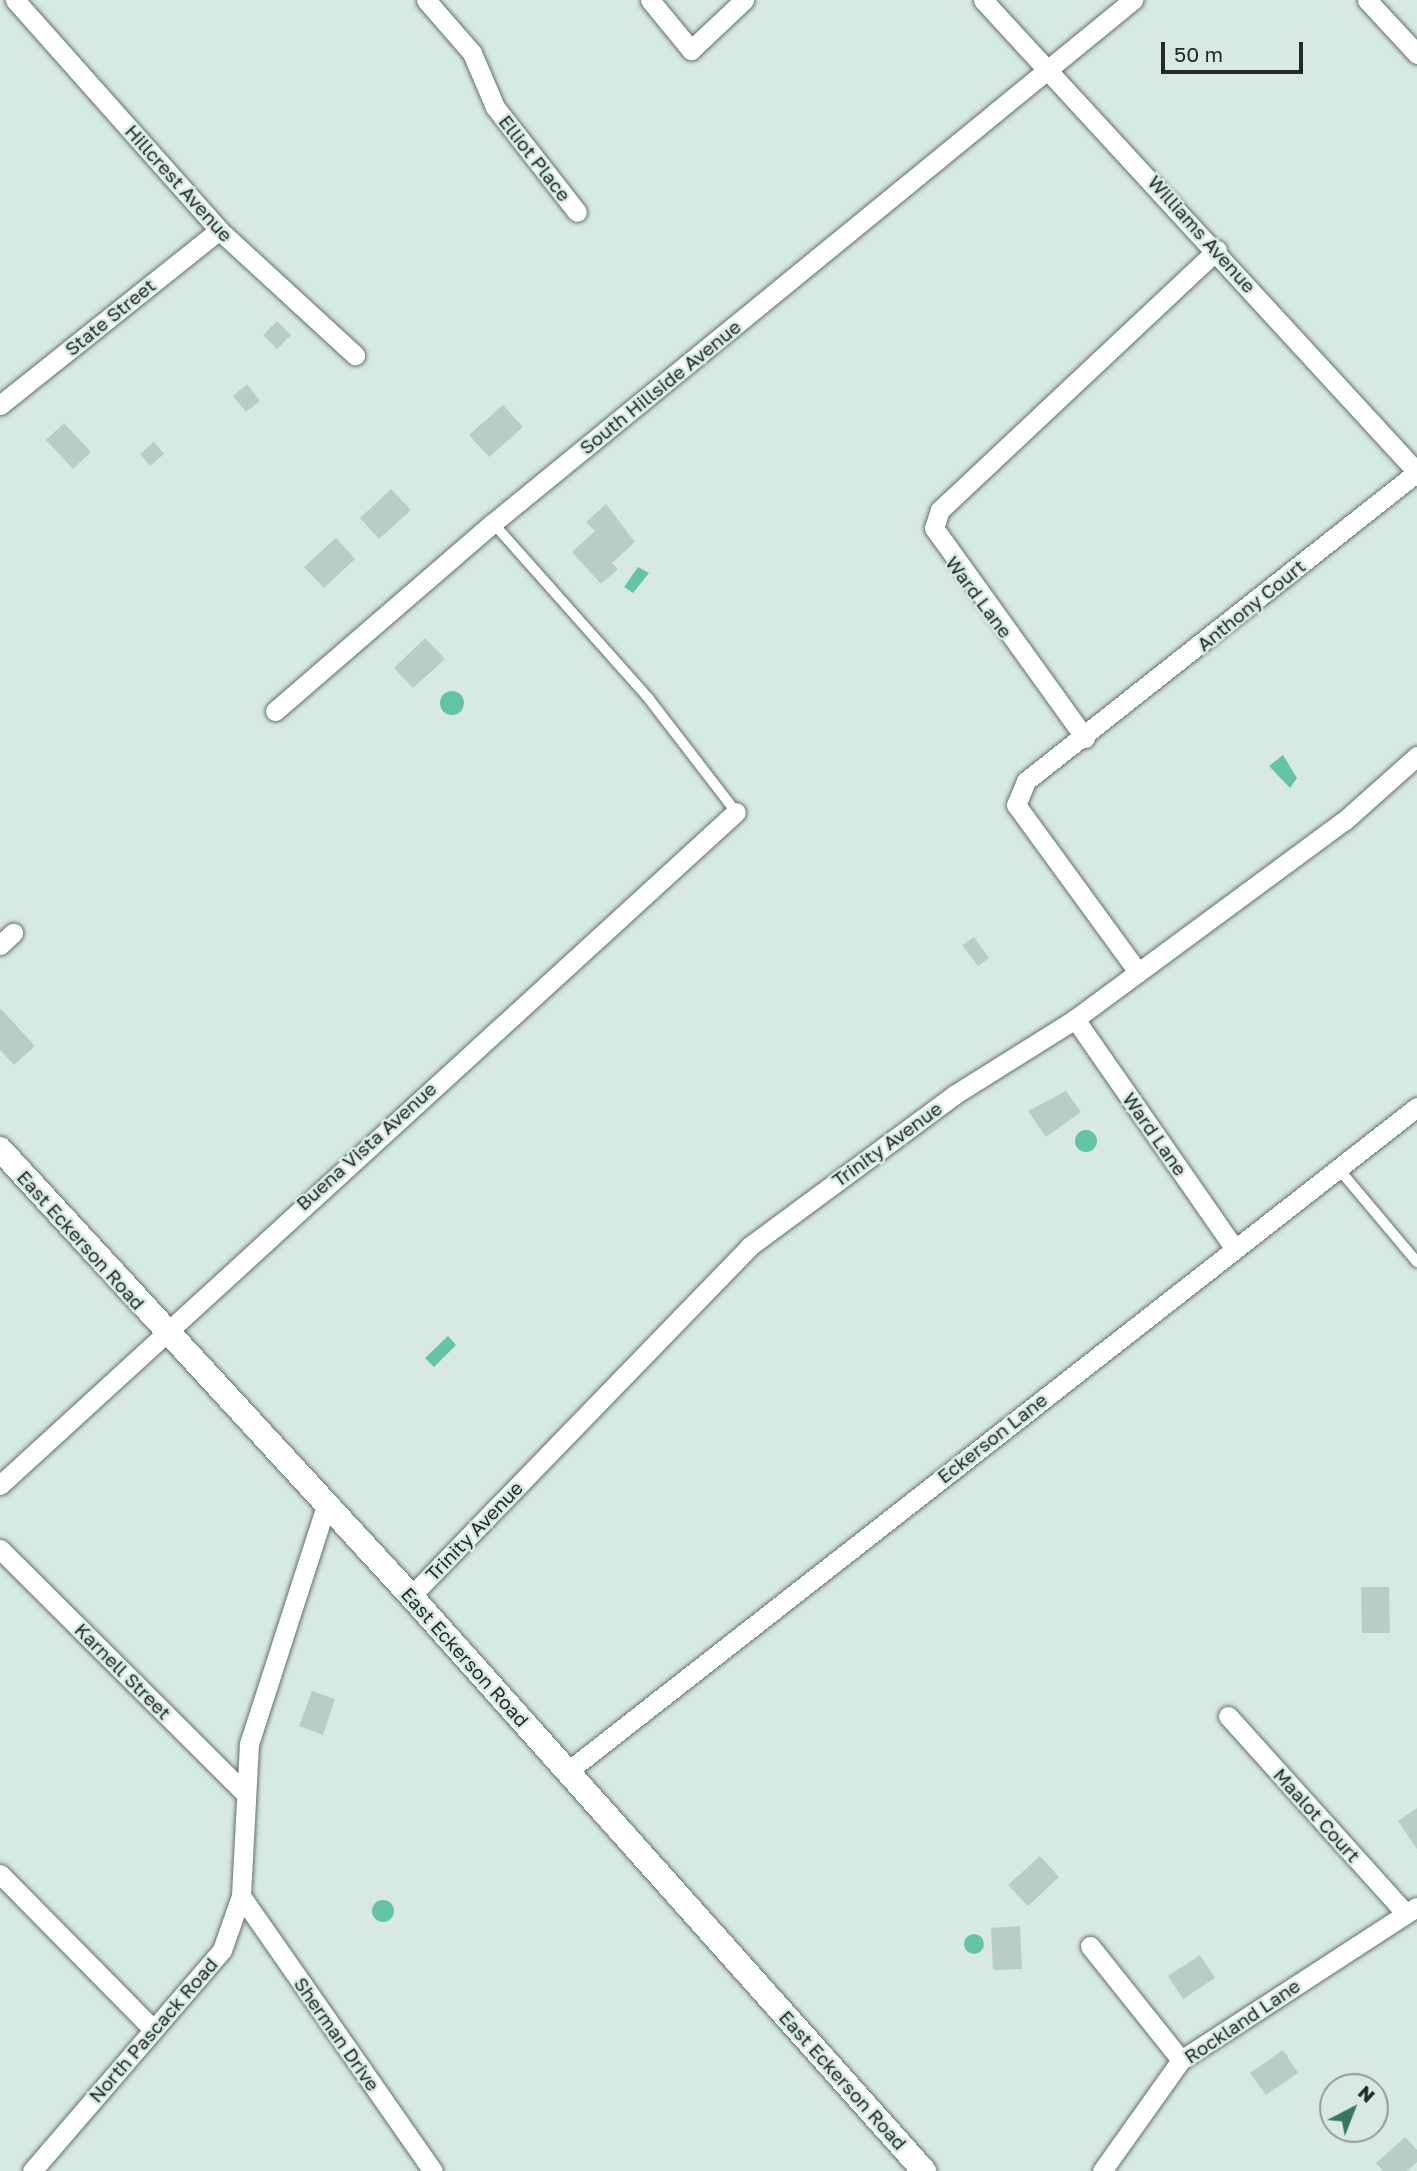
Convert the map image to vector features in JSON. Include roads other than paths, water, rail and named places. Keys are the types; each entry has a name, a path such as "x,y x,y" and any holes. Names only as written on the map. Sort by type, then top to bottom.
{"street":[{"name":"Hillcrest Avenue","path":"15,0 219,230 355,355"},
{"name":"Elliot Place","path":"426,0 472,53 495,107 577,212"},
{"path":"650,0 691,50 744,0"},
{"name":"Williams Avenue","path":"983,0 1051,68 1417,472"},
{"name":"South Hillside Avenue","path":"275,711 493,523 1133,0"},
{"path":"1367,0 1417,54"},
{"name":"State Street","path":"0,405 219,230"},
{"name":"Ward Lane","path":"1085,738 934,528 940,510 1217,250"},
{"name":"Anthony Court","path":"1085,738 1417,472"},
{"path":"1085,738 1026,781 1016,805 1138,972"},
{"name":"Trinity Avenue","path":"411,1596 750,1246 954,1095 1076,1019 1345,821 1417,756"},
{"name":"Buena Vista Avenue","path":"0,1485 162,1331 736,812"},
{"name":"Ward Lane","path":"1076,1019 1234,1248"},
{"name":"Eckerson Lane","path":"568,1771 1234,1248 1416,1110"},
{"name":"East Eckerson Road","path":"0,1149 162,1331 325,1508 411,1596 924,2171"},
{"name":"North Pascack Road","path":"32,2171 222,1950 241,1896 245,1793 265,1688 325,1508"},
{"name":"Karnell Street","path":"0,1549 245,1793"},
{"name":"Maalot Court","path":"1228,1717 1411,1910"},
{"path":"0,1874 153,2029"},
{"name":"Sherman Drive","path":"241,1896 433,2171"},
{"name":"Rockland Lane","path":"1102,2171 1181,2060 1411,1910"},
{"path":"1090,1947 1181,2060"}],"lane":[{"path":"493,523 649,699 736,812"},
{"path":"1338,1168 1417,1262"}]}
